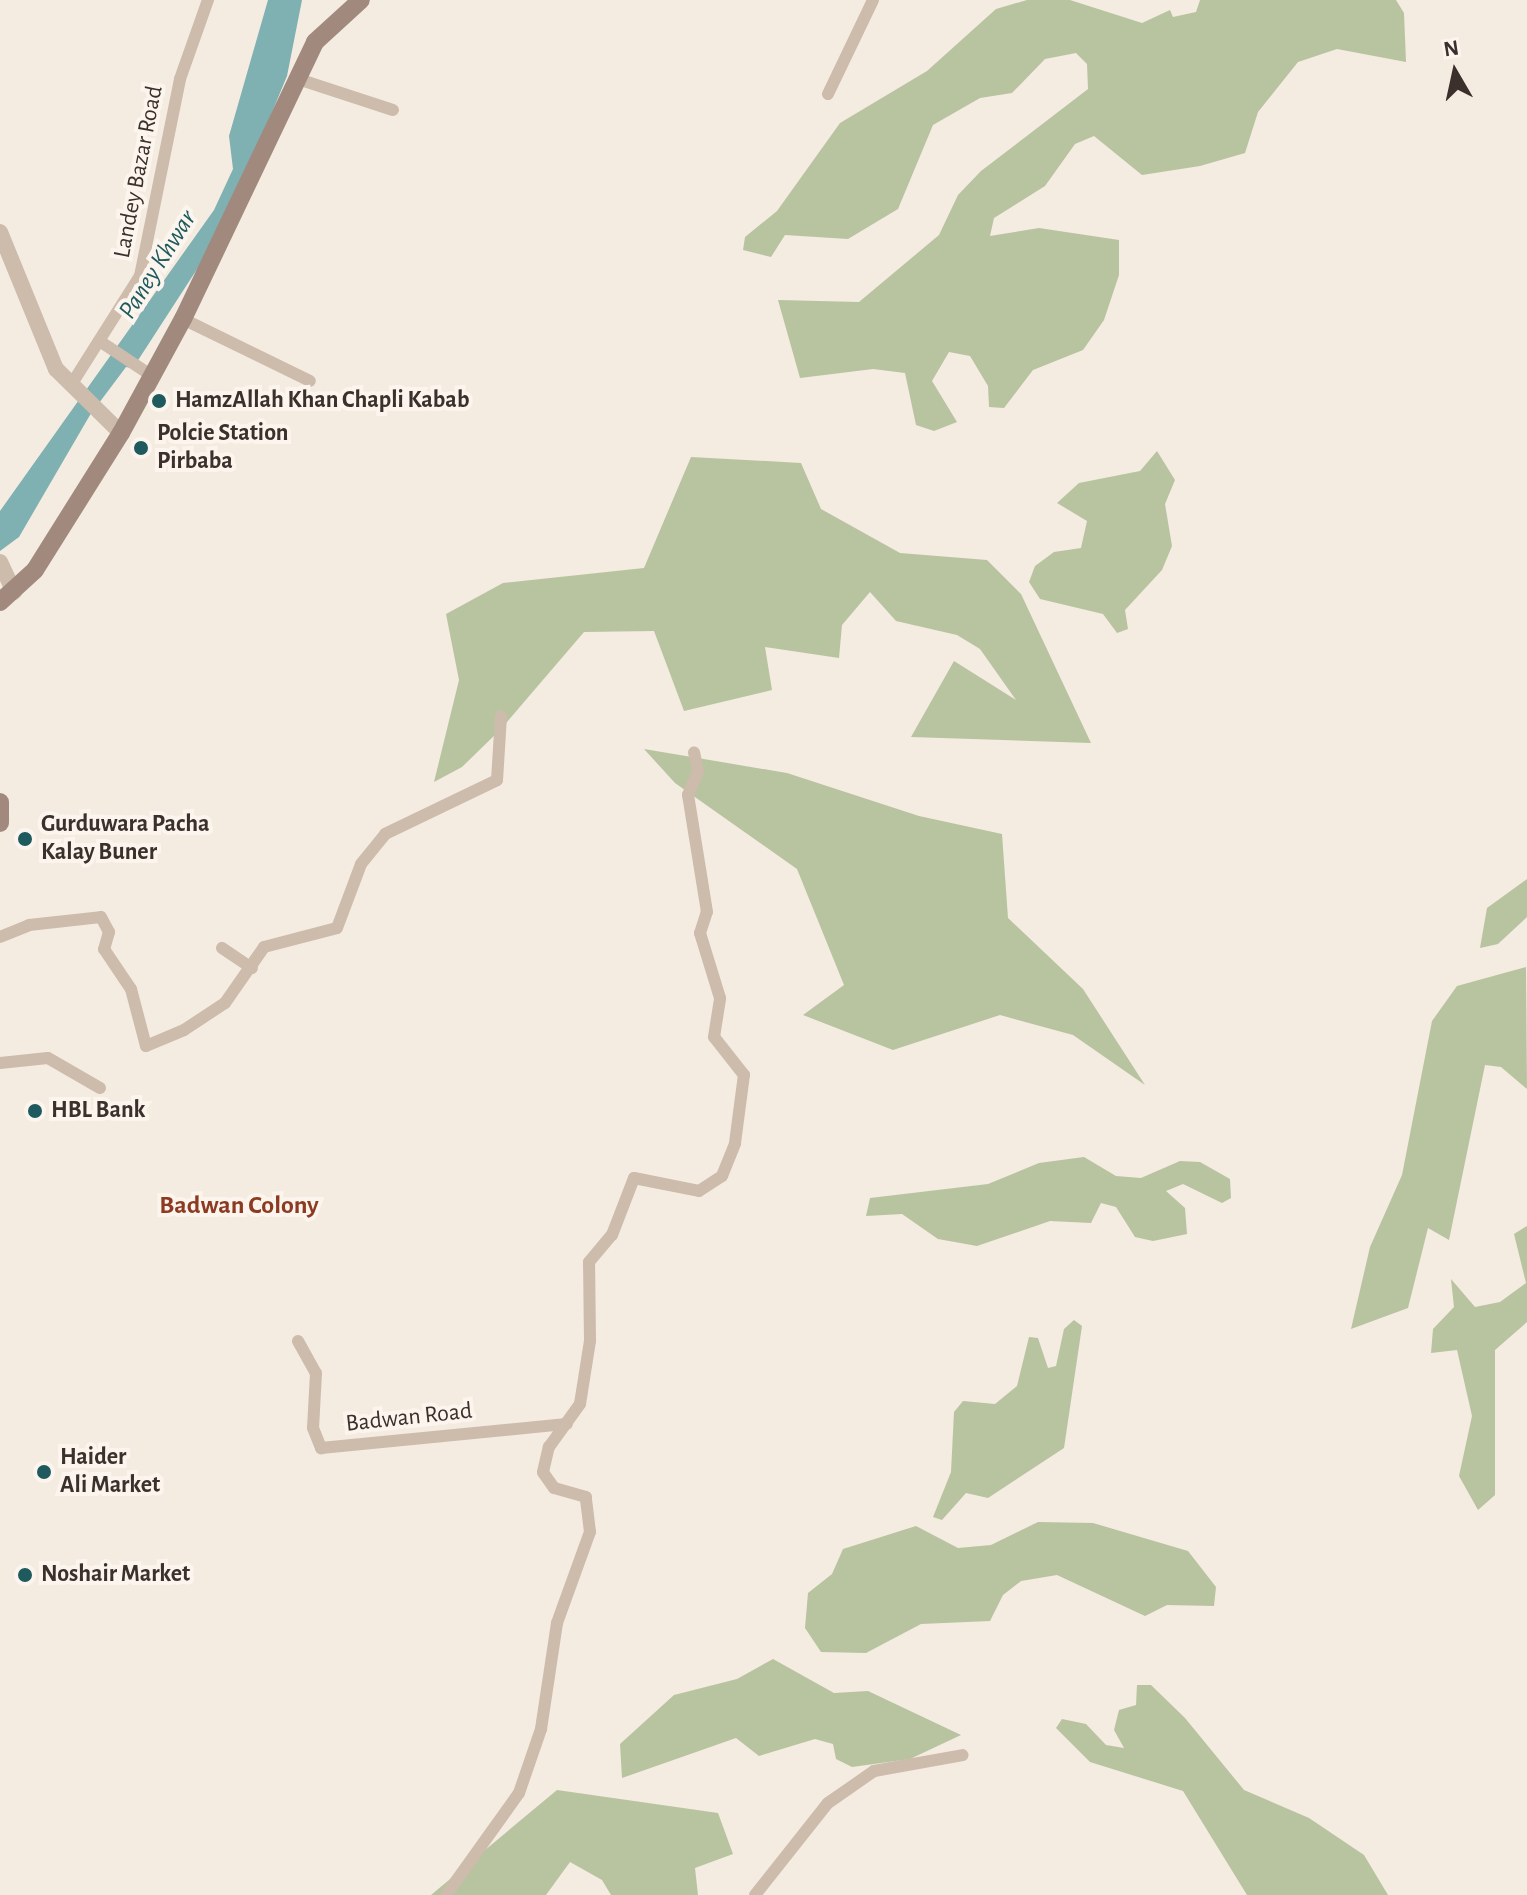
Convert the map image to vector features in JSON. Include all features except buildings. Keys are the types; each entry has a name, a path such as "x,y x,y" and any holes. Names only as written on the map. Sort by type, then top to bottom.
{"main road":[{"path":"7,597 121,433 183,319 295,78 315,42 361,0"},
{"path":"0,802 0,823"}],"street":[{"name":"Landey Bazar Road","path":"74,389 148,253 173,106 208,0"},
{"path":"828,94 873,0"},
{"path":"295,78 393,110"},
{"path":"0,232 44,347 74,389 101,418 121,433"},
{"path":"183,319 310,381"},
{"path":"101,342 152,376"},
{"path":"0,562 7,597"},
{"path":"0,937 29,925 101,917 109,932 104,949 131,989 146,1046 210,1018 275,942 337,928 361,864 385,834 497,780 501,716"},
{"path":"446,1895 519,1793 541,1729 557,1623 593,1518 586,1497 554,1488 543,1472 580,1404 588,1362 589,1262 612,1235 634,1178 699,1191 722,1176 745,1089 739,1061 714,1037 720,998 700,933 707,912 688,795 698,771 694,752"},
{"path":"222,948 252,968"},
{"path":"0,1063 48,1058 100,1088"},
{"name":"Badwan Road","path":"298,1341 316,1373 313,1428 321,1448 567,1424"},
{"path":"755,1895 828,1803 874,1771 963,1755"}],"green space":[{"path":"1027,0 1070,0 1142,23 1170,10 1173,17 1196,12 1200,0 1396,0 1404,13 1406,62 1337,49 1298,62 1258,112 1245,153 1200,166 1142,175 1094,136 1075,144 1045,186 994,218 990,236 1039,228 1119,240 1119,275 1104,320 1083,350 1033,370 1004,408 989,407 988,386 970,356 949,352 932,381 957,422 934,431 916,425 905,373 873,369 800,378 778,300 859,302 939,235 958,195 981,171 1088,89 1087,64 1076,53 1045,59 1012,93 980,98 933,125 898,209 848,239 785,235 771,257 743,250 745,237 777,211 840,123 927,71 996,9"},
{"path":"1157,451 1175,480 1165,504 1172,546 1162,570 1125,610 1128,629 1117,633 1103,614 1040,599 1029,582 1035,566 1054,552 1081,548 1087,521 1057,503 1079,483 1140,471"},
{"path":"691,457 801,463 821,509 900,553 987,560 1021,594 1091,743 911,737 954,661 1016,700 980,649 957,635 896,621 870,592 842,625 839,658 765,647 772,690 684,711 654,631 584,632 501,729 462,767 434,782 459,680 446,614 503,583 644,568"},
{"path":"644,749 787,773 919,816 1002,834 1008,918 1083,989 1145,1085 1073,1035 1000,1015 893,1050 803,1015 844,985 797,869 675,783"},
{"path":"1527,879 1527,917 1498,944 1480,948 1487,908"},
{"path":"1526,967 1527,1089 1501,1067 1485,1065 1449,1240 1428,1228 1408,1308 1351,1329 1370,1247 1402,1175 1432,1021 1457,986"},
{"path":"1084,1157 1116,1176 1141,1178 1180,1161 1200,1162 1230,1179 1231,1198 1222,1203 1183,1184 1166,1191 1185,1208 1187,1234 1153,1241 1135,1237 1116,1207 1101,1203 1091,1223 1050,1221 977,1246 938,1239 902,1214 866,1216 870,1198 988,1184 1039,1163"},
{"path":"1527,1226 1527,1322 1495,1350 1495,1495 1478,1510 1459,1476 1472,1416 1457,1350 1431,1353 1433,1329 1454,1307 1451,1279 1475,1307 1500,1302 1526,1283 1514,1234"},
{"path":"1074,1320 1082,1326 1064,1448 988,1498 966,1493 942,1520 933,1517 951,1472 954,1412 963,1401 995,1404 1017,1386 1029,1337 1038,1338 1048,1368 1056,1366 1064,1329"},
{"path":"1038,1522 1093,1523 1188,1551 1216,1587 1214,1606 1167,1605 1145,1616 1057,1575 1021,1581 1003,1595 990,1621 921,1624 866,1653 821,1652 805,1628 808,1593 832,1574 843,1549 916,1526 958,1548 991,1545"},
{"path":"773,1659 834,1693 868,1691 961,1735 910,1759 852,1767 836,1759 833,1744 815,1739 759,1756 736,1738 622,1778 620,1744 674,1695 737,1679"},
{"path":"1137,1685 1151,1685 1185,1718 1244,1790 1309,1818 1364,1855 1388,1895 1247,1895 1183,1791 1090,1762 1056,1728 1062,1719 1086,1724 1106,1745 1124,1748 1114,1730 1119,1710 1136,1705"},
{"path":"557,1790 718,1813 733,1854 695,1868 698,1895 611,1895 602,1880 570,1862 546,1895 431,1895"}],"water":[{"path":"268,0 302,0 287,76 225,226 133,368 126,367 90,415 19,537 0,551 0,511 214,210 233,169 229,136"}],"place":[{"name":"HamzAllah Khan Chapli Kabab","path":"159,401"},
{"name":"Polcie Station Pirbaba","path":"141,448"},
{"name":"Gurduwara Pacha Kalay Buner","path":"25,839"},
{"name":"HBL Bank","path":"35,1111"},
{"name":"Haider Ali Market","path":"44,1472"},
{"name":"Noshair Market","path":"25,1575"}],"district":[{"name":"Badwan Colony","path":"239,1206"}],"water label":[{"name":"Paney Khwar","path":"158,265"}]}
